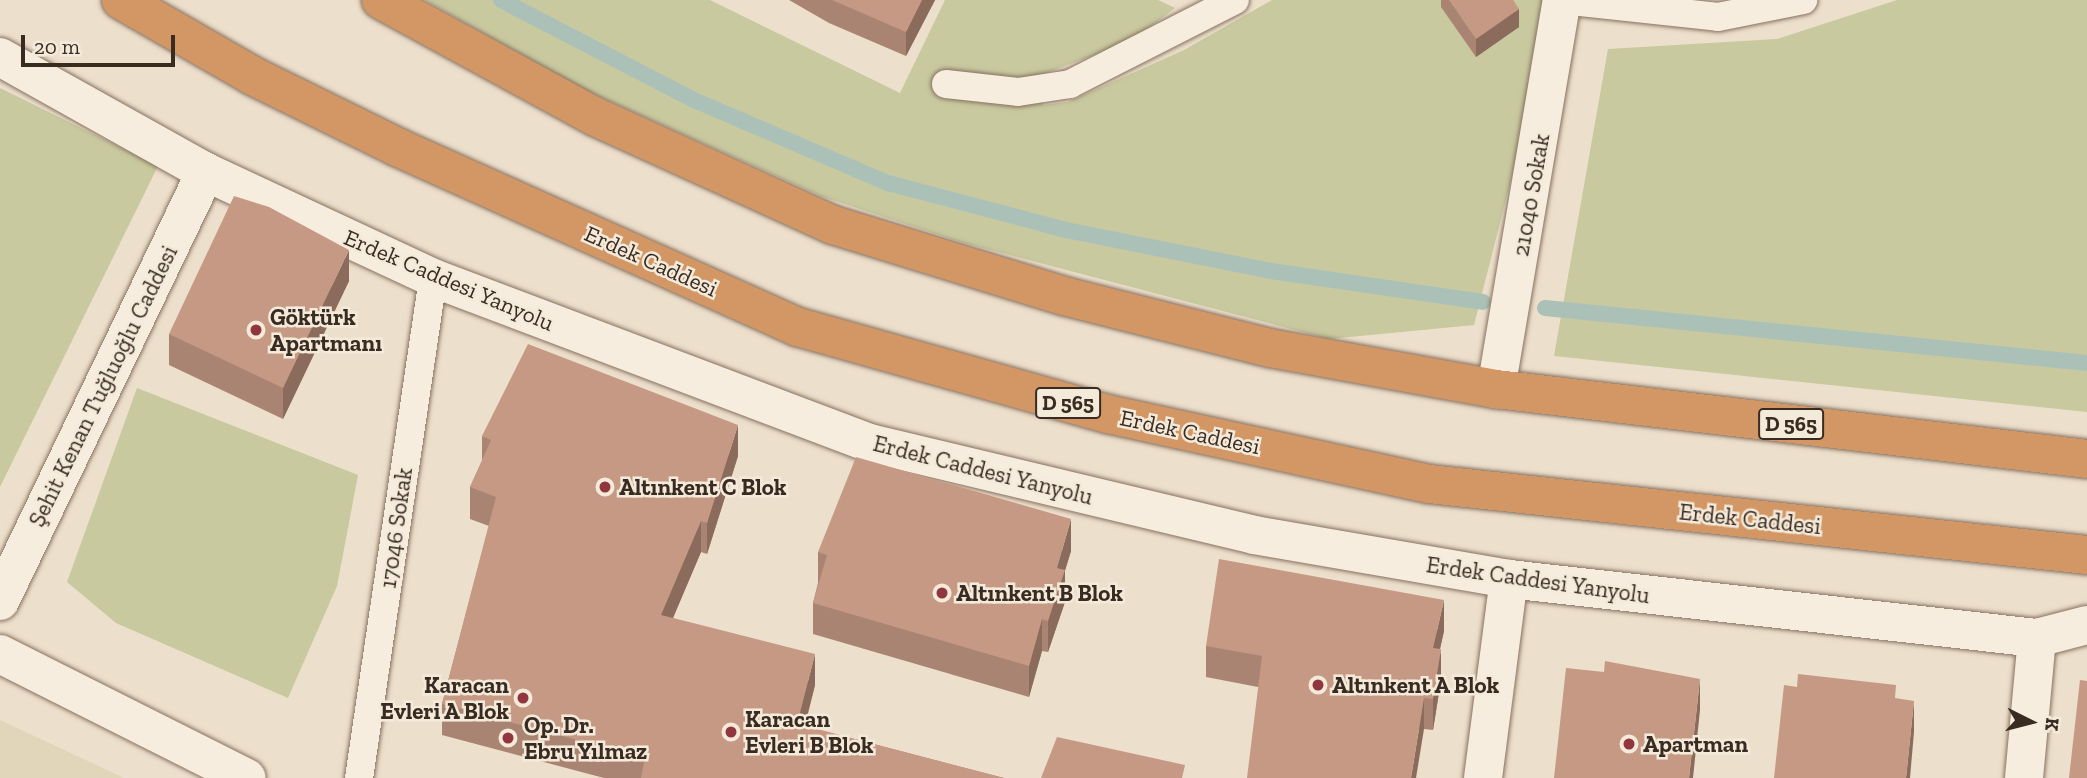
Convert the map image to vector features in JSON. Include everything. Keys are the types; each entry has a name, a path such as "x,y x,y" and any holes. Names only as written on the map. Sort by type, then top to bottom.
{"highway":[{"name":"Erdek Caddesi","path":"121,0 397,147 810,330 1108,414 1429,484 2087,555"},
{"name":"D 565","path":"381,0 596,117 833,225 1064,296 1270,348 1496,389 2087,459"}],"street":[{"name":"21040 Sokak","path":"1496,389 1562,0"},
{"name":"Erdek Caddesi Yanyolu","path":"0,57 206,172 433,278 869,443 1254,536 1508,579 2037,638"},
{"name":"Şehit Kenan Tuğluoğlu Caddesi","path":"0,601 206,172"},
{"path":"1483,778 1508,579"},
{"path":"2024,778 2037,638 2087,625"},
{"path":"0,654 247,778"}],"lane":[{"path":"946,84 1018,92 1070,85 1235,0"},
{"path":"1562,0 1718,17 1803,0"},
{"name":"17046 Sokak","path":"359,778 433,278"},
{"path":"2037,638 2087,642"}],"shaded area":[{"path":"0,720 124,778 0,778"}],"green space":[{"path":"425,0 710,0 900,93 945,0 1158,0 1175,8 1131,41 1046,73 1043,105 1068,102 1184,50 1272,0 1547,0 1538,74 1474,325 1329,339 964,243 823,197 581,88"},
{"path":"1897,0 2087,0 2087,412 1554,356 1608,49 1777,39"},
{"path":"0,88 158,166 0,487"},
{"path":"137,388 358,475 337,586 288,698 116,623 67,582"}],"building":[{"path":"832,0 922,0 906,32"},
{"path":"1449,0 1513,0 1519,9 1476,39"},
{"name":"Göktürk Apartmanı","path":"234,196 269,207 349,250 283,388 169,334"},
{"path":"528,344 738,425 707,523 701,521 661,615 815,654 797,724 1004,778 641,778 645,758 442,704 496,497 470,487 491,440 482,436"},
{"name":"Altınkent B Blok","path":"856,457 1071,519 1057,568 1065,570 1048,621 1042,619 1029,666 813,603 827,555 818,552"},
{"name":"Altınkent A Blok","path":"1219,559 1444,600 1433,648 1441,649 1433,699 1424,698 1411,778 1247,778 1262,656 1206,646"},
{"name":"Apartman","path":"1605,661 1700,679 1689,778 1554,778 1566,668 1604,672"},
{"path":"1798,674 1896,685 1895,698 1914,701 1906,778 1774,778 1784,685 1797,687"},
{"path":"2080,680 2087,681 2087,778 2069,778"},
{"path":"1057,737 1185,765 1182,778 1041,778"}],"waterway":[{"path":"501,0 694,100 888,183 1066,230 1271,271 1483,302"},
{"path":"1545,308 2087,363"}],"place":[{"name":"Göktürk Apartmanı","path":"256,330"},
{"name":"Altınkent C Blok","path":"605,487"},
{"name":"Altınkent B Blok","path":"942,593"},
{"name":"Altınkent A Blok","path":"1318,685"},
{"name":"Karacan Evleri A Blok","path":"523,698"},
{"name":"Karacan Evleri B Blok","path":"731,732"},
{"name":"Op. Dr. Ebru Yılmaz","path":"508,738"},
{"name":"Apartman","path":"1629,744"}]}
